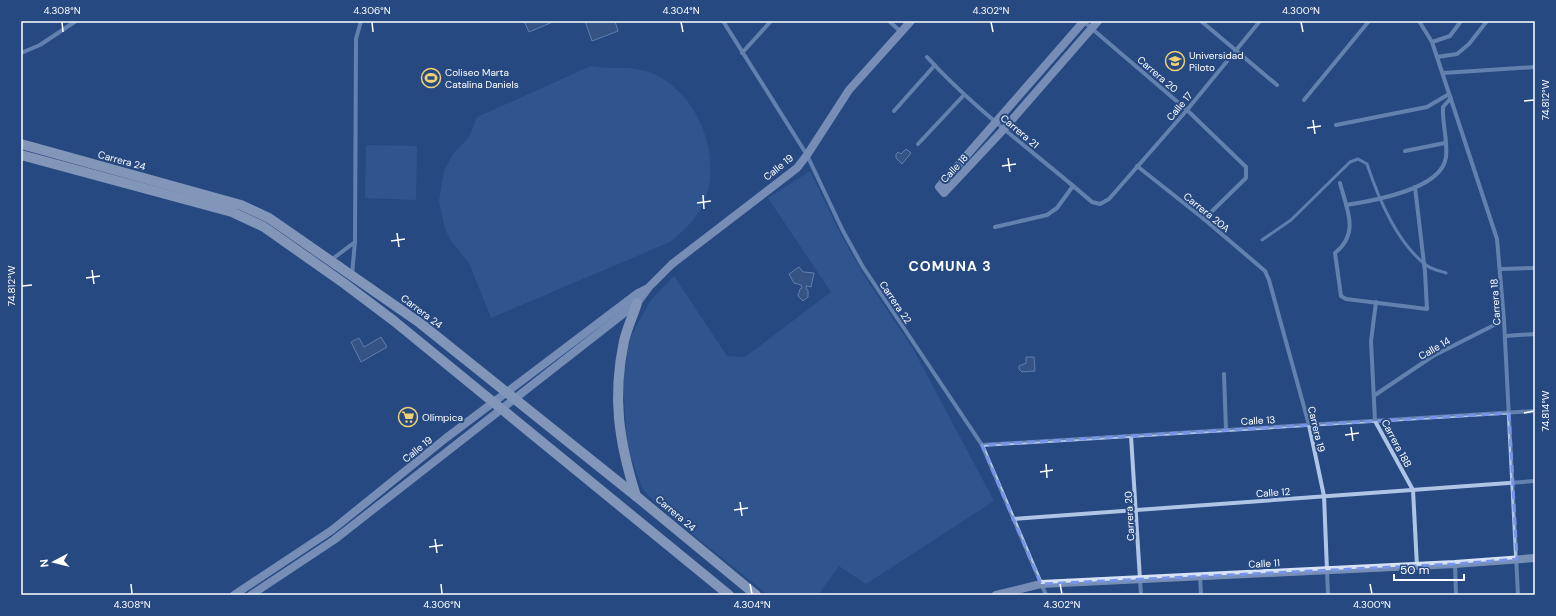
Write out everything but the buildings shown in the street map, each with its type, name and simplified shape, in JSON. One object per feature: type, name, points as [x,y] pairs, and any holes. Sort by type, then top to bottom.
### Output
[{"type":"main road","name":"Carrera 24","points":[[21,144],[241,205],[269,218],[331,260],[420,324],[636,496],[756,595]]},
{"type":"main road","points":[[21,156],[232,212],[254,222],[345,284],[394,321],[495,402],[502,410],[729,595]]},
{"type":"main road","points":[[636,496],[624,458],[618,419],[618,388],[624,341],[637,303]]},
{"type":"street","points":[[21,53],[40,45],[76,21]]},
{"type":"street","points":[[352,275],[355,241],[356,39],[361,21]]},
{"type":"street","name":"Carrera 22","points":[[723,21],[807,155],[843,231],[863,267],[982,445],[1046,595]]},
{"type":"street","points":[[742,53],[771,21]]},
{"type":"street","points":[[889,21],[901,32]]},
{"type":"street","name":"Calle 19","points":[[251,595],[334,540],[515,400],[637,303],[649,287],[677,260],[797,168],[849,90],[911,21]]},
{"type":"street","name":"Calle 18","points":[[1084,21],[939,188],[944,193],[1004,129],[1098,21]]},
{"type":"street","name":"Carrera 20","points":[[1084,21],[1187,110],[1243,163],[1247,169],[1246,178],[1204,219]]},
{"type":"street","points":[[1201,21],[1277,85]]},
{"type":"street","name":"Calle 17","points":[[1109,199],[1187,110],[1260,21]]},
{"type":"street","points":[[1304,100],[1369,21]]},
{"type":"street","name":"Carrera 18","points":[[1419,21],[1432,42],[1494,228],[1501,270],[1518,595]]},
{"type":"street","points":[[1432,42],[1450,36],[1461,21]]},
{"type":"street","points":[[1437,57],[1457,54],[1469,44],[1487,21]]},
{"type":"street","name":"Carrera 21","points":[[927,57],[964,94],[1092,202],[1096,204],[1104,203],[1109,199]]},
{"type":"street","points":[[894,111],[935,65]]},
{"type":"street","points":[[1443,73],[1535,67]]},
{"type":"street","points":[[918,144],[964,94]]},
{"type":"street","points":[[1336,125],[1427,107],[1450,96]]},
{"type":"street","points":[[1346,205],[1375,200],[1415,187],[1435,177],[1440,171],[1446,158],[1443,107],[1450,96]]},
{"type":"street","points":[[1405,151],[1445,143]]},
{"type":"street","name":"Carrera 20A","points":[[1137,166],[1204,219],[1264,271]]},
{"type":"street","points":[[1340,183],[1351,231],[1345,244],[1335,253],[1340,294],[1346,299],[1427,309],[1425,272],[1415,187]]},
{"type":"street","points":[[995,227],[1047,215],[1057,208],[1073,186]]},
{"type":"street","points":[[331,260],[355,241]]},
{"type":"street","points":[[1501,270],[1535,268]]},
{"type":"street","name":"Carrera 19","points":[[1264,271],[1271,288],[1309,425],[1324,496],[1328,595]]},
{"type":"street","name":"Calle 19","points":[[234,595],[332,530],[446,438],[638,293],[649,287]]},
{"type":"street","name":"Carrera 18B","points":[[1376,302],[1372,341],[1375,421],[1412,490],[1417,566]]},
{"type":"street","name":"Calle 14","points":[[1375,395],[1433,356],[1504,320]]},
{"type":"street","points":[[1505,336],[1535,334]]},
{"type":"street","points":[[563,349],[569,357]]},
{"type":"street","points":[[1224,374],[1226,430]]},
{"type":"street","name":"Calle 13","points":[[982,445],[1535,411]]},
{"type":"street","name":"Carrera 20","points":[[1131,436],[1137,510],[1141,595]]},
{"type":"street","name":"Calle 12","points":[[1013,519],[1535,481]]},
{"type":"street","name":"Calle 11","points":[[996,595],[1041,584],[1140,578],[1455,564],[1535,558]]},
{"type":"street","points":[[1455,564],[1456,595]]},
{"type":"street","points":[[1200,576],[1201,595]]},
{"type":"highlighted area","points":[[1509,413],[1517,559],[1455,564],[1041,584],[982,445],[1048,441]]},
{"type":"shaded area","points":[[524,21],[555,21],[529,32]]},
{"type":"shaded area","points":[[585,21],[615,21],[618,31],[592,41]]},
{"type":"shaded area","points":[[591,66],[605,68],[627,68],[649,72],[667,81],[682,94],[694,111],[703,130],[709,150],[710,170],[708,190],[701,208],[683,231],[670,242],[491,318],[469,263],[451,241],[445,229],[439,201],[444,171],[453,154],[469,137],[477,117]]},
{"type":"shaded area","points":[[366,145],[417,146],[416,200],[365,198]]},
{"type":"shaded area","points":[[906,149],[911,153],[902,164],[896,158],[896,154],[898,152],[901,154]]},
{"type":"shaded area","points":[[810,171],[839,231],[865,277],[912,347],[994,501],[866,584],[839,566],[818,595],[768,595],[665,512],[643,490],[627,447],[623,381],[630,337],[651,300],[674,276],[727,356],[745,357],[831,292],[768,198]]},
{"type":"shaded area","points":[[799,267],[803,272],[814,273],[811,287],[806,286],[806,289],[808,290],[808,297],[803,301],[798,296],[800,289],[802,288],[801,285],[794,283],[789,274]]},
{"type":"shaded area","points":[[381,337],[387,347],[361,362],[351,342],[359,338],[364,347]]},
{"type":"shaded area","points":[[1026,357],[1034,357],[1035,371],[1022,372],[1019,369],[1019,366],[1026,363]]},
{"type":"waterway","points":[[1262,240],[1291,220],[1350,162],[1358,159],[1367,164],[1383,205],[1397,232],[1406,245],[1426,265],[1446,273]]},
{"type":"place","name":"Universidad Piloto","points":[[1175,61]]},
{"type":"place","name":"Coliseo Marta Catalina Daniels","points":[[431,78]]},
{"type":"place","name":"Olímpica","points":[[408,417]]},
{"type":"district","name":"COMUNA 3","points":[[950,266]]}]
